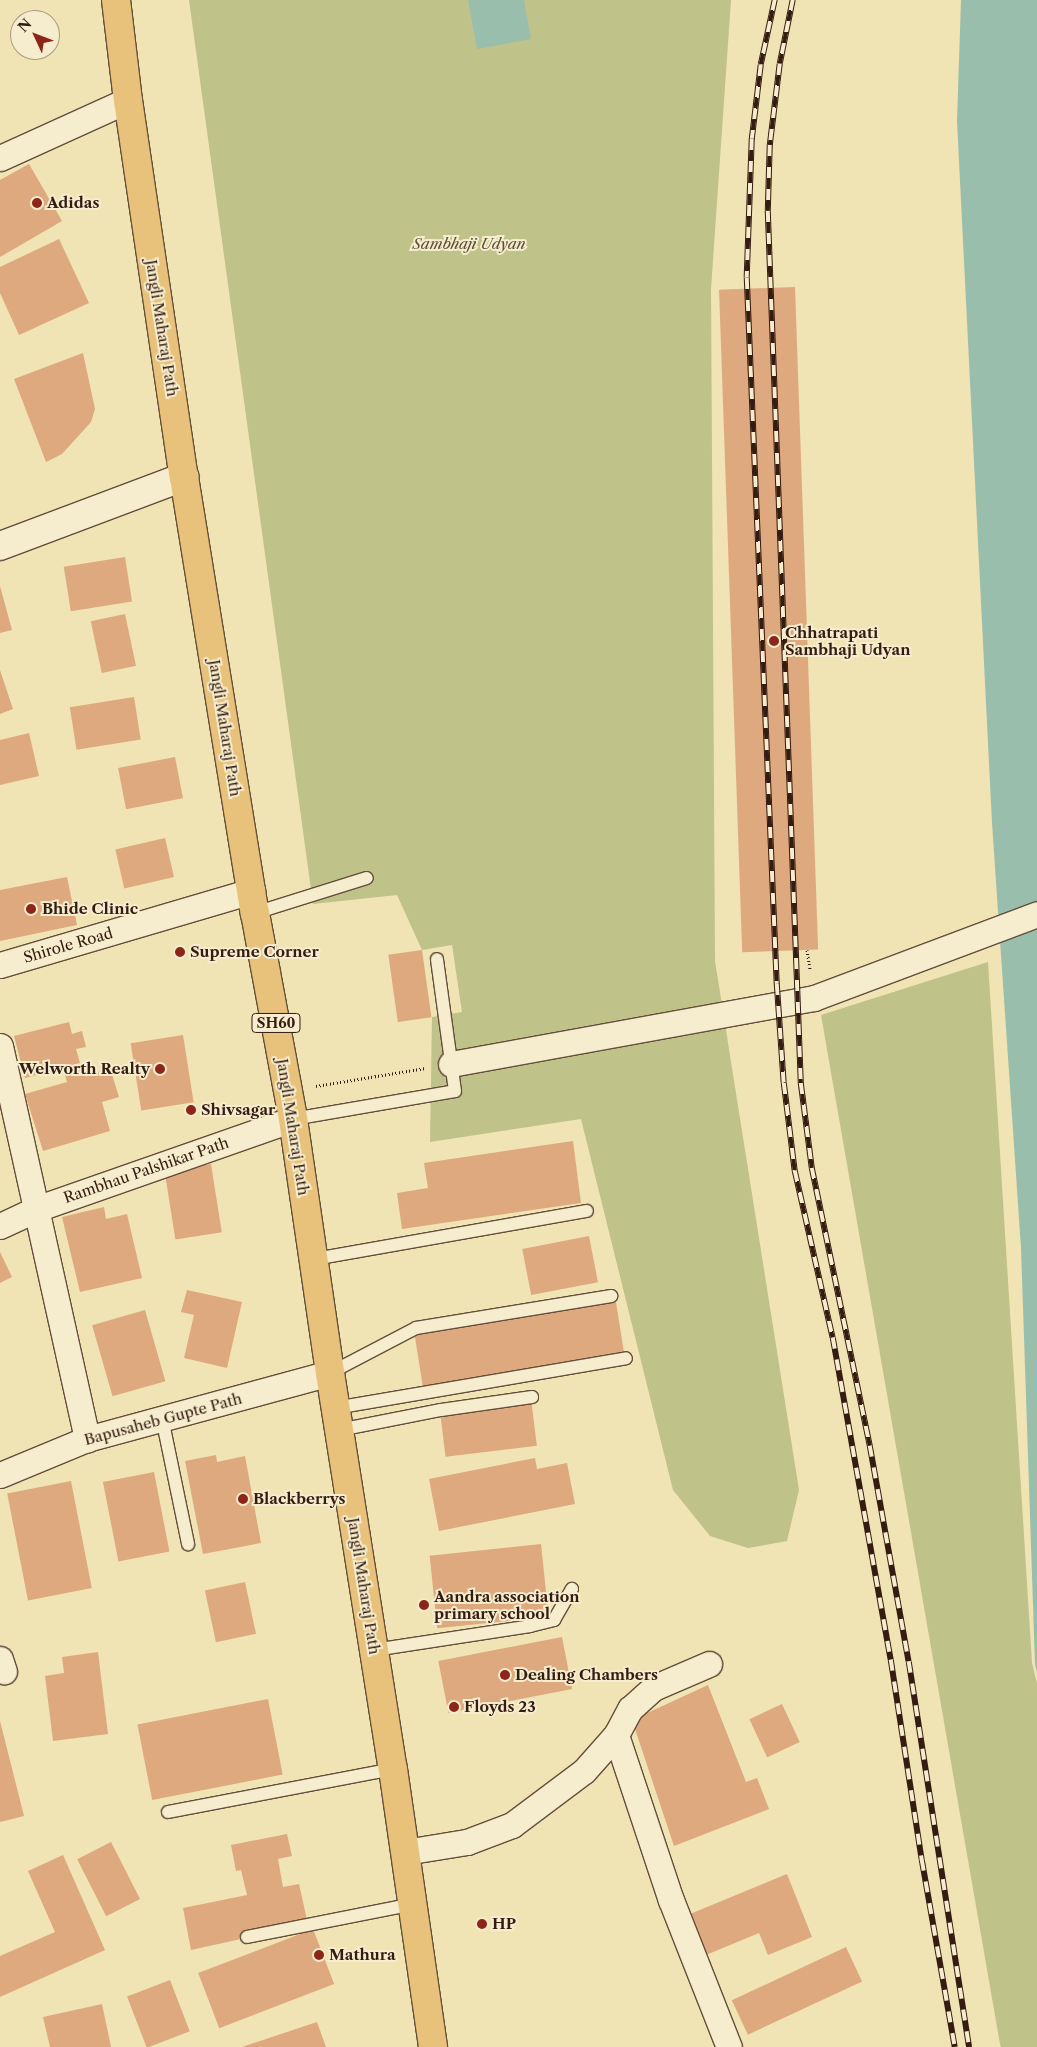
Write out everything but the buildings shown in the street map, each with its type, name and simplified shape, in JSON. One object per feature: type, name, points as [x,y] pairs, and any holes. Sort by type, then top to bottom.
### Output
[{"type":"main road","name":"Jangli Maharaj Path","points":[[116,0],[128,100],[184,477],[254,902],[293,1118],[337,1419],[393,1769],[433,2047]]},
{"type":"street","points":[[0,158],[128,100]]},
{"type":"street","points":[[0,546],[184,477]]},
{"type":"street","name":"Shirole Road","points":[[0,965],[254,902]]},
{"type":"street","points":[[451,1064],[814,998],[1037,914]]},
{"type":"street","points":[[0,1046],[87,1439]]},
{"type":"street","name":"Rambhau Palshikar Path","points":[[0,1226],[36,1209],[293,1118]]},
{"type":"street","name":"Bapusaheb Gupte Path","points":[[0,1475],[87,1439],[330,1373]]},
{"type":"street","points":[[405,1852],[467,1842],[512,1825],[584,1771],[616,1735],[630,1709],[654,1688],[708,1664]]},
{"type":"street","points":[[616,1735],[671,1900],[729,2047]]},
{"type":"lane","points":[[254,902],[367,878]]},
{"type":"lane","points":[[293,1118],[455,1091],[437,959]]},
{"type":"lane","points":[[314,1259],[587,1211]]},
{"type":"lane","points":[[330,1373],[416,1328],[611,1296]]},
{"type":"lane","points":[[337,1419],[626,1358]]},
{"type":"lane","points":[[337,1419],[442,1410],[532,1397]]},
{"type":"lane","points":[[162,1418],[188,1544]]},
{"type":"lane","points":[[374,1650],[530,1626],[554,1620],[572,1589]]},
{"type":"lane","points":[[168,1812],[393,1769]]},
{"type":"lane","points":[[248,1937],[412,1904]]},
{"type":"path","points":[[288,1090],[451,1064]]},
{"type":"green space","name":"Sambhaji Udyan","points":[[189,0],[731,0],[711,289],[715,961],[799,1490],[787,1541],[748,1548],[710,1536],[673,1490],[581,1119],[430,1142],[432,1017],[462,1012],[452,945],[422,950],[397,895],[313,904]]},
{"type":"green space","points":[[988,962],[1032,1663],[1037,1684],[1037,2047],[1001,2047],[1000,2044],[821,1015]]},
{"type":"shaded area","points":[[468,0],[524,0],[531,39],[477,49]]},
{"type":"shaded area","points":[[961,0],[1037,0],[1037,1673],[1035,1664],[1021,1248],[992,823],[957,121]]},
{"type":"railway","points":[[775,0],[761,65],[752,139],[747,278],[777,984],[784,1083],[795,1171],[833,1338],[891,1660],[922,1860],[955,2047]]},
{"type":"railway","points":[[793,0],[780,64],[770,145],[768,211],[801,1083],[812,1168],[870,1446],[909,1662],[969,2047]]},
{"type":"place","name":"Adidas","points":[[37,203]]},
{"type":"place","name":"Chhatrapati Sambhaji Udyan","points":[[774,641]]},
{"type":"place","name":"Bhide Clinic","points":[[31,909]]},
{"type":"place","name":"Supreme Corner","points":[[180,952]]},
{"type":"place","name":"Welworth Realty","points":[[160,1069]]},
{"type":"place","name":"Shivsagar","points":[[191,1110]]},
{"type":"place","name":"Blackberrys","points":[[243,1499]]},
{"type":"place","name":"Aandra association primary school","points":[[424,1605]]},
{"type":"place","name":"Dealing Chambers","points":[[505,1675]]},
{"type":"place","name":"Floyds 23","points":[[454,1707]]},
{"type":"place","name":"HP","points":[[482,1924]]},
{"type":"place","name":"Mathura","points":[[319,1955]]}]
